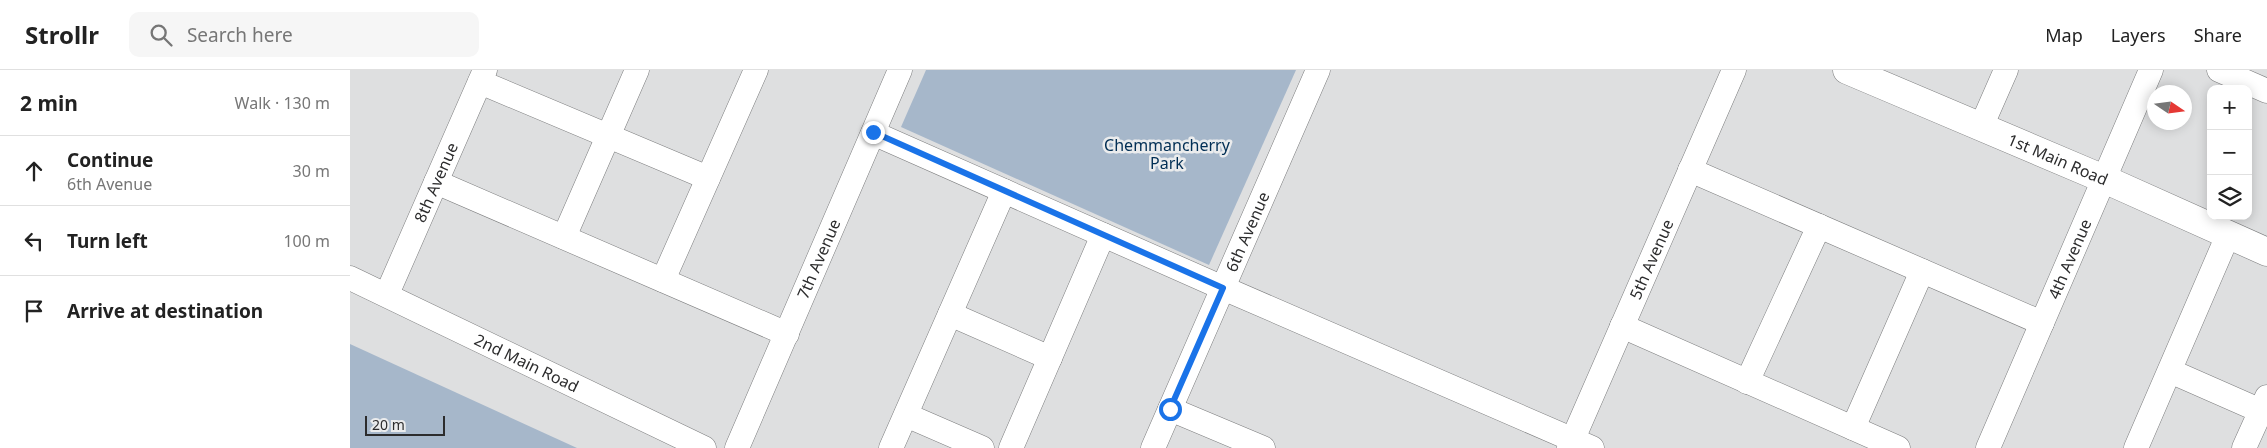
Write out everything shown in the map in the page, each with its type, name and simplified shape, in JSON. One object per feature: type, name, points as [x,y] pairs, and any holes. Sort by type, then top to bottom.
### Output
[{"type":"street","points":[[564,237],[637,70]]},
{"type":"street","points":[[664,280],[756,70]]},
{"type":"street","name":"7th Avenue","points":[[737,448],[900,70]]},
{"type":"street","name":"6th Avenue","points":[[1153,448],[1318,70]]},
{"type":"street","name":"5th Avenue","points":[[1578,445],[1622,326],[1734,70]]},
{"type":"street","name":"1st Main Road","points":[[1847,70],[1881,77],[1981,127],[2104,179],[2267,252]]},
{"type":"street","points":[[1981,127],[2006,70]]},
{"type":"street","name":"4th Avenue","points":[[1988,448],[2151,70]]},
{"type":"street","points":[[2219,70],[2267,91]]},
{"type":"street","points":[[482,76],[608,136],[708,178]]},
{"type":"street","name":"8th Avenue","points":[[387,294],[482,76]]},
{"type":"street","points":[[873,132],[1578,445]]},
{"type":"street","points":[[1690,170],[2042,323]]},
{"type":"street","points":[[436,182],[787,334]]},
{"type":"street","points":[[891,448],[1004,191]]},
{"type":"street","points":[[1747,382],[1818,226]]},
{"type":"street","points":[[1011,448],[1103,235]]},
{"type":"street","points":[[2136,448],[2228,235]]},
{"type":"street","points":[[1853,428],[1922,271]]},
{"type":"street","name":"2nd Main Road","points":[[350,278],[387,294],[704,448]]},
{"type":"street","points":[[950,314],[1050,358]]},
{"type":"street","points":[[1622,326],[1898,448]]},
{"type":"street","points":[[2170,371],[2264,403],[2244,448]]},
{"type":"street","points":[[1170,409],[1264,448]]},
{"type":"street","points":[[906,415],[982,448]]},
{"type":"green space","name":"Chemmancherry Park","points":[[926,70],[1296,70],[1209,265],[901,127]]},
{"type":"green space","points":[[350,344],[577,448],[350,448]]},
{"type":"route","points":[[873,132],[1223,288],[1170,409]]}]
